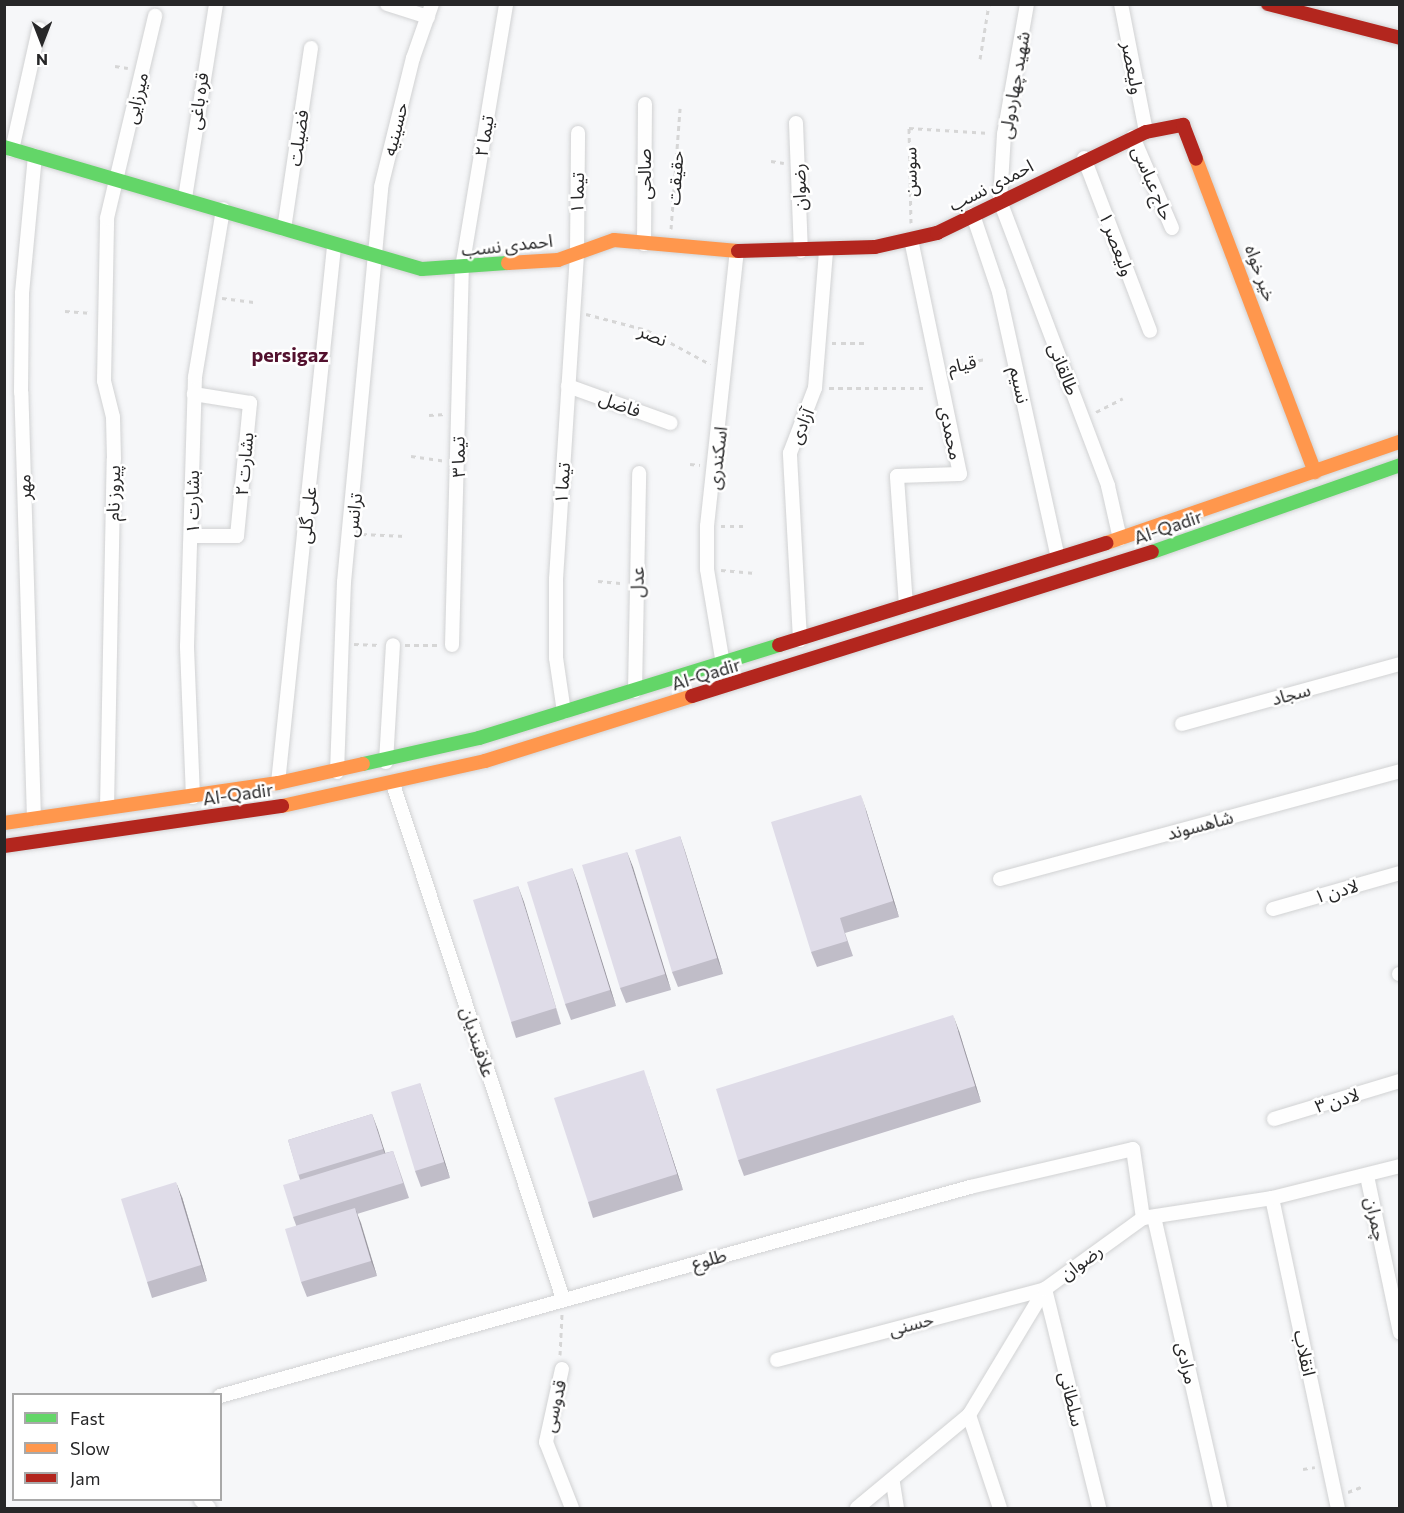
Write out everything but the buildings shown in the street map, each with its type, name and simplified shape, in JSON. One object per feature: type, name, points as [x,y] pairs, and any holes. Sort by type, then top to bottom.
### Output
[{"type":"main road","points":[[1268,4],[1400,38]]},
{"type":"main road","name":"خیر خواه","points":[[1139,135],[1175,124],[1188,127],[1315,472]]},
{"type":"main road","name":"احمدی نسب","points":[[8,148],[223,209],[334,247],[422,269],[462,268],[577,253],[614,240],[669,248],[737,252],[826,250],[911,239],[973,215],[1084,158],[1139,135]]},
{"type":"main road","name":"Al-Qadir","points":[[4,823],[193,797],[386,762],[564,712],[800,640],[1120,539],[1400,442]]},
{"type":"main road","name":"Al-Qadir","points":[[4,846],[393,784],[508,754],[1127,561],[1400,465]]},
{"type":"main road","points":[[386,762],[393,784]]},
{"type":"street","name":"قره باغی","points":[[185,198],[216,4]]},
{"type":"street","points":[[387,4],[430,11]]},
{"type":"street","name":"تیما ۲","points":[[462,268],[506,4]]},
{"type":"street","name":"شهید چهاردولی","points":[[1000,201],[1004,134],[1028,4]]},
{"type":"street","name":"ولیعصر","points":[[1121,4],[1139,135]]},
{"type":"street","name":"حسینیه","points":[[374,258],[381,187],[430,11]]},
{"type":"street","name":"میرزایی","points":[[117,180],[155,16]]},
{"type":"street","points":[[8,148],[39,29]]},
{"type":"street","name":"فضیلت","points":[[284,229],[311,48]]},
{"type":"street","name":"صالحی","points":[[644,244],[645,104]]},
{"type":"street","name":"رضوان","points":[[796,123],[801,251]]},
{"type":"street","name":"۱ تیما","points":[[577,253],[578,133]]},
{"type":"street","name":"حاج عباسی","points":[[1139,135],[1172,228]]},
{"type":"street","name":"مهر","points":[[34,819],[21,381],[22,293],[35,156]]},
{"type":"street","name":"ولیعصر ۱","points":[[1084,158],[1150,331]]},
{"type":"street","name":"پیروز نام","points":[[107,808],[114,459],[113,417],[104,381],[107,218],[117,180]]},
{"type":"street","name":"طالقانی","points":[[1000,201],[1082,419],[1120,539]]},
{"type":"street","name":"بشارت ۱","points":[[193,797],[187,646],[193,536],[194,394],[206,296],[223,209]]},
{"type":"street","name":"نسیم","points":[[973,215],[999,292],[1058,558]]},
{"type":"street","name":"محمدی","points":[[906,606],[897,476],[960,474],[911,239]]},
{"type":"street","name":"علی گلی","points":[[278,783],[334,247]]},
{"type":"street","name":"آزادی","points":[[800,640],[790,453],[815,388],[815,342],[826,250]]},
{"type":"street","name":"اسکندری","points":[[723,664],[707,569],[707,526],[727,373],[737,252]]},
{"type":"street","name":"تیما ۱","points":[[564,712],[556,658],[556,579],[577,253]]},
{"type":"street","name":"ترانس","points":[[337,772],[344,582],[351,534],[374,258]]},
{"type":"street","name":"تیما ۳","points":[[452,645],[459,463],[462,268]]},
{"type":"street","name":"فاضل","points":[[568,386],[671,423]]},
{"type":"street","name":"بشارت ۲","points":[[193,536],[237,536],[250,403],[194,394]]},
{"type":"street","name":"عدل","points":[[635,691],[639,473]]},
{"type":"street","points":[[386,762],[393,645]]},
{"type":"street","name":"سجاد","points":[[1182,724],[1400,664]]},
{"type":"street","name":"شاهسوند","points":[[1000,879],[1400,771]]},
{"type":"street","name":"علاقبندیان","points":[[393,784],[563,1299]]},
{"type":"street","name":"لادن ۱","points":[[1273,909],[1400,873]]},
{"type":"street","name":"لادن ۳","points":[[1274,1119],[1400,1081]]},
{"type":"street","name":"طلوع","points":[[222,1395],[970,1187],[1132,1149],[1148,1218]]},
{"type":"street","name":"رضوان","points":[[857,1509],[893,1483],[969,1414],[1045,1288],[1148,1218],[1272,1198],[1400,1166]]},
{"type":"street","name":"چمران","points":[[1367,1176],[1400,1333]]},
{"type":"street","name":"انقلاب","points":[[1272,1198],[1338,1509]]},
{"type":"street","name":"مرادی","points":[[1148,1218],[1220,1509]]},
{"type":"street","name":"حسنی","points":[[777,1360],[1045,1288]]},
{"type":"street","name":"سلطانی","points":[[1045,1288],[1099,1509]]},
{"type":"street","name":"قدوسی","points":[[562,1369],[546,1442],[572,1509]]},
{"type":"street","points":[[969,1414],[1000,1509]]},
{"type":"street","points":[[893,1483],[897,1509]]},
{"type":"path","points":[[980,59],[989,4]]},
{"type":"path","name":"حقیقت","points":[[669,248],[680,108]]},
{"type":"path","name":"سوسن","points":[[911,239],[909,128],[1004,134]]},
{"type":"path","points":[[206,296],[256,302]]},
{"type":"path","name":"نصر","points":[[573,310],[647,330],[727,373]]},
{"type":"path","points":[[65,311],[106,314]]},
{"type":"path","points":[[815,342],[867,344]]},
{"type":"path","name":"قیام","points":[[938,369],[985,359]]},
{"type":"path","points":[[815,388],[942,388]]},
{"type":"path","points":[[1082,419],[1123,398]]},
{"type":"path","points":[[411,456],[459,463]]},
{"type":"path","points":[[707,526],[746,526]]},
{"type":"path","points":[[351,534],[405,536]]},
{"type":"path","points":[[707,569],[755,573]]},
{"type":"path","points":[[598,581],[637,584]]},
{"type":"path","name":"قدوسی","points":[[562,1369],[563,1299]]},
{"type":"traffic: fast","points":[[4,147],[422,269],[508,263]]},
{"type":"traffic: fast","points":[[1152,552],[1400,465]]},
{"type":"traffic: fast","points":[[363,764],[479,738],[779,645]]},
{"type":"traffic: slow","points":[[1196,159],[1315,472]]},
{"type":"traffic: slow","points":[[508,263],[558,260],[614,240],[738,251]]},
{"type":"traffic: slow","points":[[1106,543],[1400,442]]},
{"type":"traffic: slow","points":[[282,806],[485,761],[692,696]]},
{"type":"traffic: slow","points":[[4,823],[278,783],[363,764]]},
{"type":"traffic: jam","points":[[1268,4],[1400,38]]},
{"type":"traffic: jam","points":[[738,251],[875,247],[937,233],[1146,132],[1183,125],[1196,159]]},
{"type":"traffic: jam","points":[[779,645],[1106,543]]},
{"type":"traffic: jam","points":[[692,696],[1152,552]]},
{"type":"traffic: jam","points":[[4,846],[282,806]]},
{"type":"district","name":"persigaz","points":[[290,354]]}]
